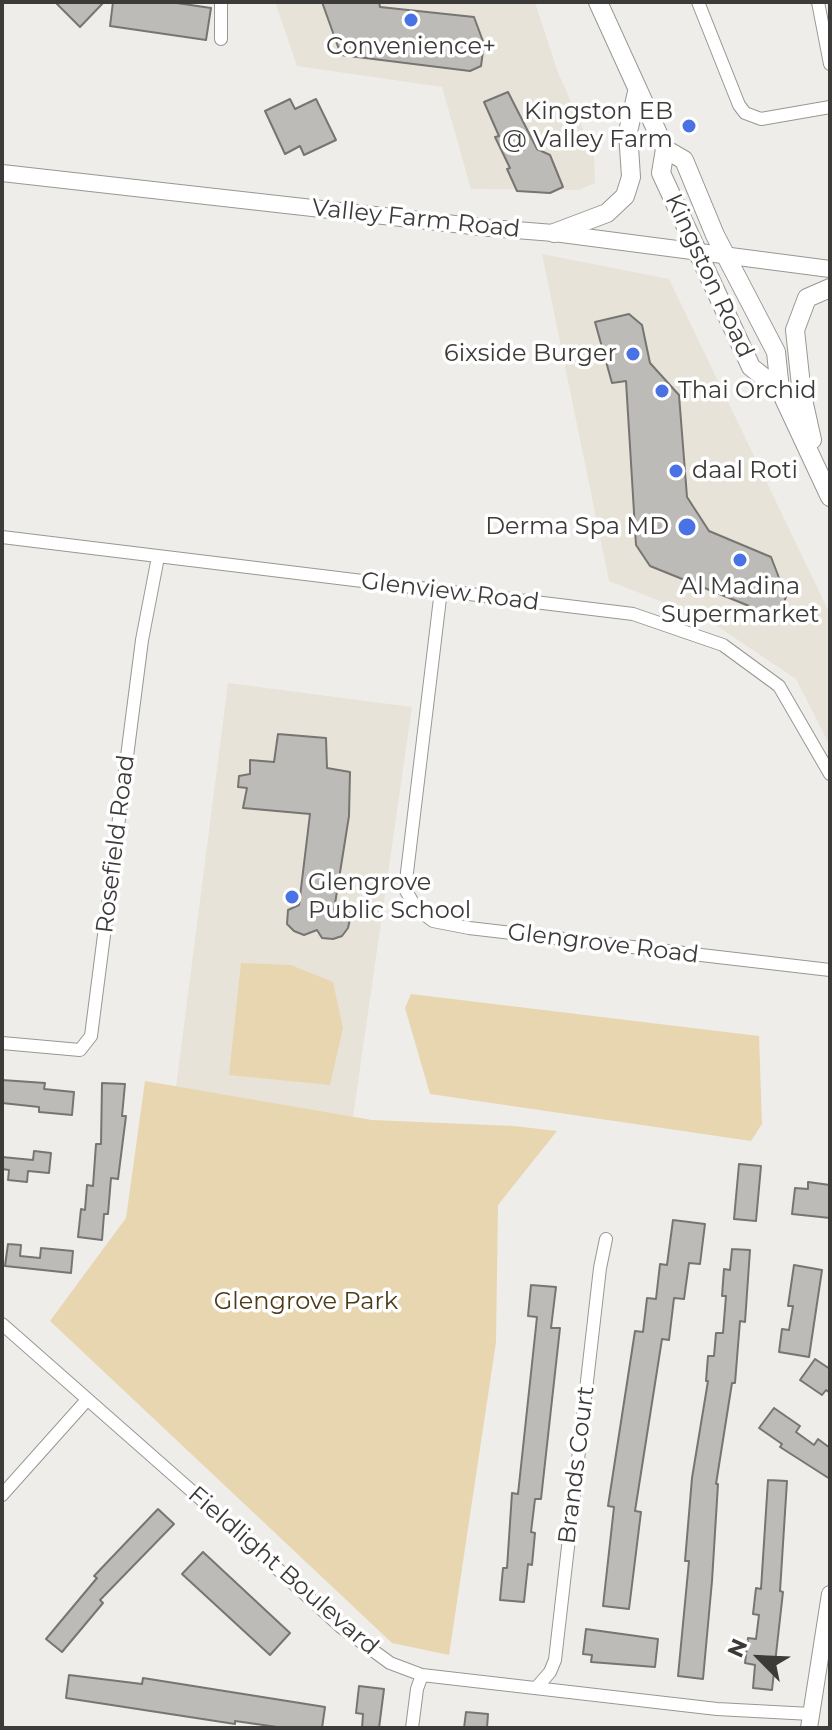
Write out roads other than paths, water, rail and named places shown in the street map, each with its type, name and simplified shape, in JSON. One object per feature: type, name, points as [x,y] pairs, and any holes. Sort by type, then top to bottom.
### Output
[{"type":"main road","name":"Kingston Road","points":[[598,2],[665,149],[684,160],[725,254],[776,352],[780,390],[830,497]]},
{"type":"main road","points":[[554,233],[607,213],[625,196],[631,177],[628,132],[637,92]]},
{"type":"main road","name":"Kingston Road","points":[[665,149],[661,173],[751,367],[780,390]]},
{"type":"main road","points":[[820,474],[802,395],[795,330],[807,298],[830,288]]},
{"type":"street","points":[[221,2],[221,39]]},
{"type":"street","points":[[698,2],[739,105],[745,113],[761,119],[830,107]]},
{"type":"street","points":[[818,2],[830,64]]},
{"type":"street","name":"Valley Farm Road","points":[[2,173],[464,226],[554,233],[830,269]]},
{"type":"street","name":"Glenview Road","points":[[2,537],[633,614],[723,645],[779,686],[830,774]]},
{"type":"street","name":"Rosefield Road","points":[[2,1043],[80,1050],[91,1036],[142,640],[158,557]]},
{"type":"street","name":"Glengrove Road","points":[[441,590],[405,889],[416,908],[433,921],[469,928],[830,970]]},
{"type":"street","name":"Brands Court","points":[[537,1687],[550,1672],[555,1660],[600,1268],[606,1239]]},
{"type":"street","name":"Fieldlight Boulevard","points":[[2,1324],[341,1627],[390,1663],[422,1675],[810,1721]]},
{"type":"street","points":[[2,1495],[86,1401]]},
{"type":"street","points":[[810,1721],[830,1594]]},
{"type":"street","points":[[412,1728],[422,1675]]},
{"type":"place","name":"Convenience+","points":[[411,20]]},
{"type":"place","name":"Kingston EB @ Valley Farm","points":[[689,126]]},
{"type":"place","name":"6ixside Burger","points":[[633,354]]},
{"type":"place","name":"Thai Orchid","points":[[662,391]]},
{"type":"place","name":"daal Roti","points":[[676,471]]},
{"type":"place","name":"Derma Spa MD","points":[[687,527]]},
{"type":"place","name":"Al Madina Supermarket","points":[[740,560]]},
{"type":"place","name":"Glengrove Public School","points":[[292,897]]},
{"type":"park label","name":"Glengrove Park","points":[[306,1302]]}]
